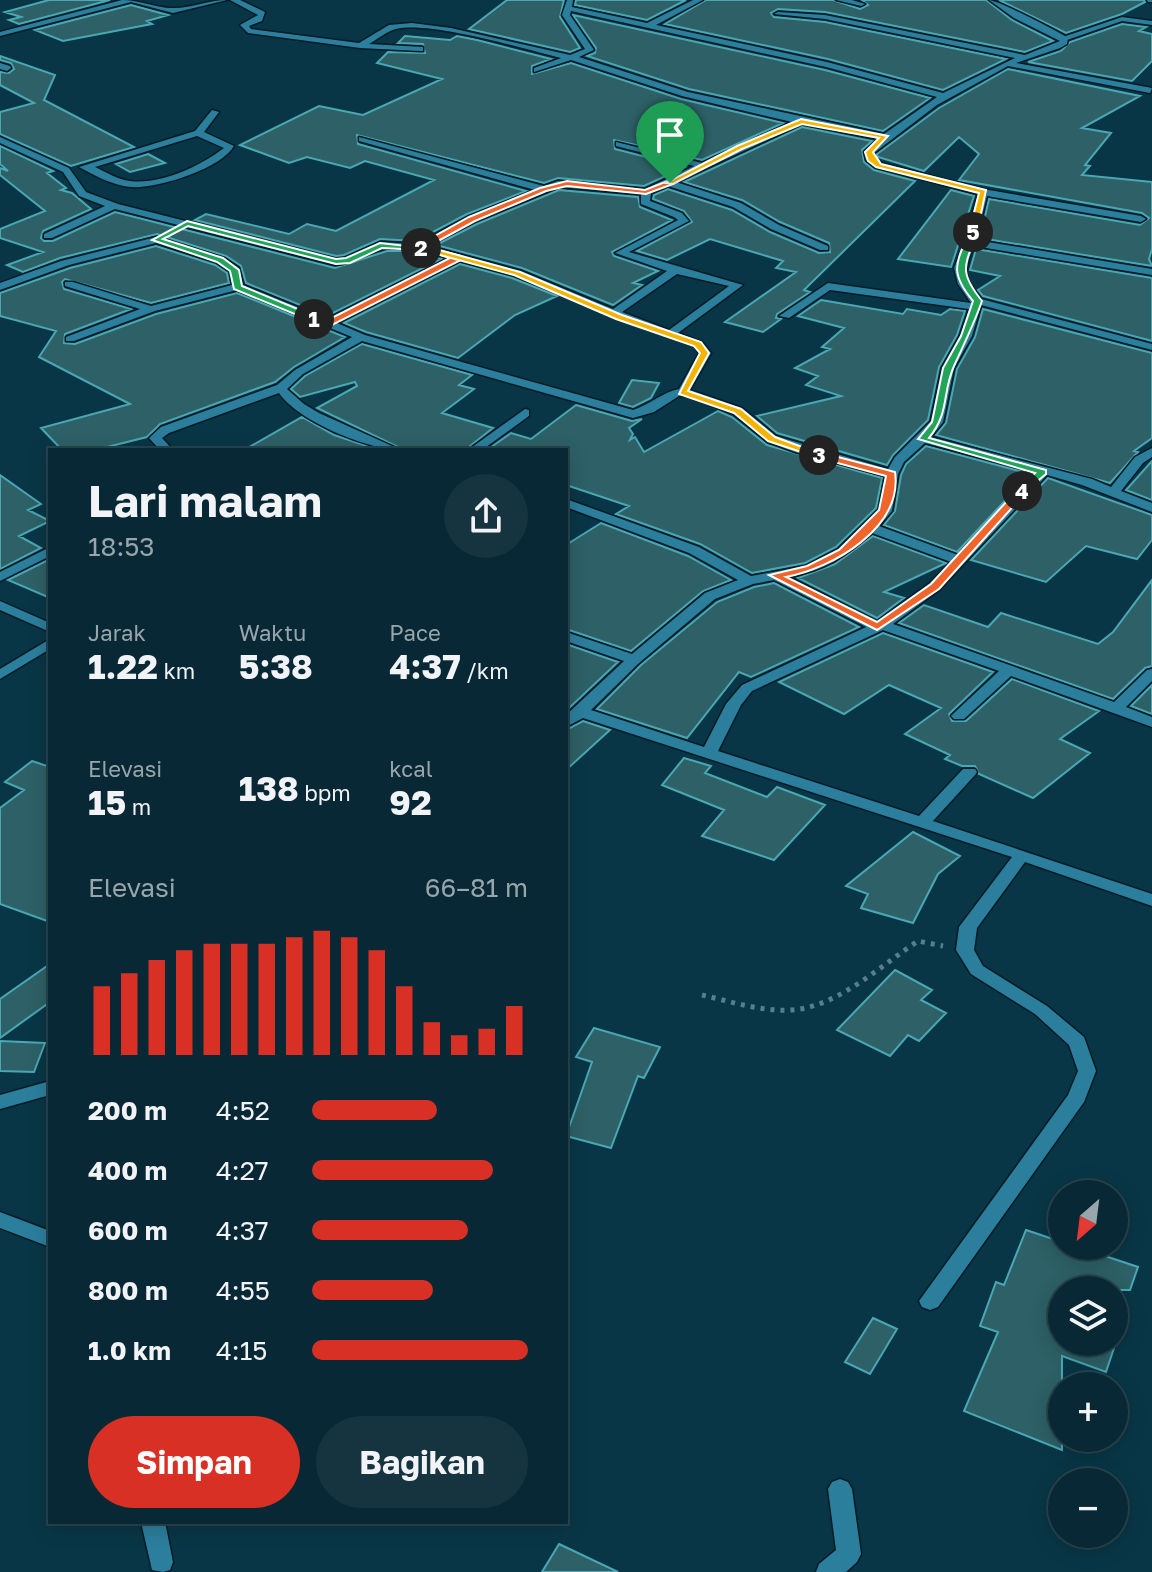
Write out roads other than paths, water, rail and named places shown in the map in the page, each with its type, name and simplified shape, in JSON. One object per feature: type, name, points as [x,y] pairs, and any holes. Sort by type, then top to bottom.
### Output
[{"type":"street","points":[[0,34],[131,0],[177,11],[223,0]]},
{"type":"street","points":[[234,0],[262,14],[259,19],[244,25],[248,31],[360,46],[420,49]]},
{"type":"street","points":[[648,26],[699,0]]},
{"type":"street","points":[[840,0],[861,4]]},
{"type":"street","points":[[993,0],[1017,16],[1064,38],[1122,19],[1152,23]]},
{"type":"street","points":[[537,70],[590,50],[566,15],[569,4],[648,26],[827,65],[943,96]]},
{"type":"street","points":[[778,14],[825,17],[1023,57]]},
{"type":"street","points":[[360,46],[387,29],[412,25],[481,35],[573,58],[685,94],[885,137]]},
{"type":"street","points":[[1064,38],[1064,42],[1051,50],[1007,63],[943,96],[885,137],[869,152],[871,160],[878,165],[983,192],[1141,219]]},
{"type":"street","points":[[1007,63],[1150,90]]},
{"type":"street","points":[[66,170],[198,133],[215,112]]},
{"type":"street","points":[[419,247],[472,219],[543,189],[567,183],[646,192],[801,121]]},
{"type":"street","points":[[87,166],[123,183],[139,184],[196,168],[228,149],[229,146],[221,141],[198,133]]},
{"type":"street","points":[[362,139],[543,189]]},
{"type":"street","points":[[0,140],[66,170],[82,194],[114,206],[336,262],[347,261],[380,245],[419,247],[517,273],[698,344],[705,353],[683,392],[633,414],[361,337],[238,287],[151,309],[70,339]]},
{"type":"street","points":[[619,144],[704,166]]},
{"type":"street","points":[[670,183],[737,205],[775,227],[824,248]]},
{"type":"street","points":[[646,192],[645,202],[678,215],[684,221],[620,253],[738,285],[670,334]]},
{"type":"street","points":[[976,304],[963,284],[959,268],[970,242],[983,192]]},
{"type":"street","points":[[48,236],[114,206]]},
{"type":"street","points":[[0,287],[65,263],[156,240],[187,223]]},
{"type":"street","points":[[156,240],[229,265],[237,275],[238,287]]},
{"type":"street","points":[[970,242],[1152,272]]},
{"type":"street","points":[[326,324],[458,258]]},
{"type":"street","points":[[614,313],[675,270]]},
{"type":"street","points":[[69,284],[151,309]]},
{"type":"street","points":[[785,316],[828,286],[976,304],[1152,347]]},
{"type":"street","points":[[574,717],[634,660],[710,596],[749,581],[810,569],[843,552],[870,528],[885,511],[892,474],[899,460],[937,422],[948,368],[966,336],[976,304]]},
{"type":"street","points":[[165,448],[155,438],[165,430],[281,388],[299,372],[361,337]]},
{"type":"street","points":[[281,388],[284,394],[309,412],[339,428],[390,448]]},
{"type":"street","points":[[683,392],[738,411],[772,439],[892,474]]},
{"type":"street","points":[[477,448],[525,413]]},
{"type":"street","points":[[923,439],[1087,482],[1152,508]]},
{"type":"street","points":[[1113,493],[1139,460],[1152,452]]},
{"type":"street","points":[[710,751],[734,704],[747,688],[880,626],[935,586],[1019,493],[1043,472]]},
{"type":"street","points":[[568,504],[694,550],[749,581]]},
{"type":"street","points":[[870,528],[960,561]]},
{"type":"street","points":[[0,577],[48,552]]},
{"type":"street","points":[[774,575],[880,626],[1152,722]]},
{"type":"street","points":[[0,605],[48,627]]},
{"type":"street","points":[[568,637],[634,660]]},
{"type":"street","points":[[0,675],[48,644]]},
{"type":"street","points":[[959,716],[1008,671]]},
{"type":"street","points":[[1116,708],[1152,673]]},
{"type":"street","points":[[574,717],[710,751],[1152,900]]},
{"type":"street","points":[[923,822],[969,772]]},
{"type":"street","points":[[930,1301],[1077,1097],[1087,1071],[1077,1042],[1041,1010],[977,970],[965,950],[968,927],[1022,855]]},
{"type":"street","points":[[0,1102],[48,1089]]},
{"type":"street","points":[[0,1220],[48,1238]]},
{"type":"street","points":[[828,1572],[849,1554],[840,1489]]},
{"type":"street","points":[[153,1524],[161,1562]]}]
